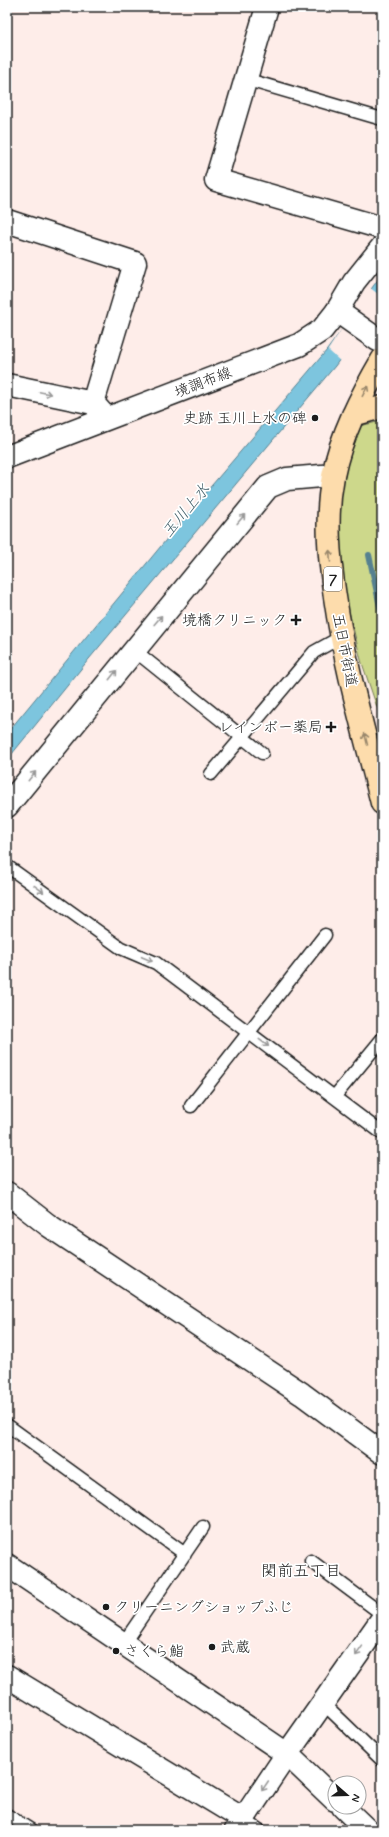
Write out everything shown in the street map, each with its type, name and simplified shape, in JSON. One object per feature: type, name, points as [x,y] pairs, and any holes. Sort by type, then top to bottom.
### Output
[{"type":"main road","name":"五日市街道","points":[[381,346],[344,436],[333,475],[328,507],[330,560],[341,637],[382,804]]},
{"type":"main road","points":[[353,415],[382,407]]},
{"type":"street","points":[[267,7],[216,180],[382,228]]},
{"type":"street","points":[[7,221],[135,263],[92,403]]},
{"type":"street","name":"境調布線","points":[[7,457],[108,420],[299,345],[322,330],[341,314],[354,282],[382,247]]},
{"type":"street","points":[[341,314],[381,346]]},
{"type":"street","points":[[7,385],[92,403],[108,420]]},
{"type":"street","points":[[7,806],[268,487],[287,479],[333,475]]},
{"type":"street","points":[[7,1193],[48,1225],[302,1394],[382,1453]]},
{"type":"street","points":[[7,1564],[287,1754],[327,1792]]},
{"type":"street","points":[[7,1676],[246,1826],[287,1754],[382,1620]]},
{"type":"street","points":[[351,1815],[367,1830]]},
{"type":"lane","points":[[245,80],[382,119]]},
{"type":"lane","points":[[211,774],[314,652],[341,637]]},
{"type":"lane","points":[[134,650],[262,753]]},
{"type":"lane","points":[[7,866],[121,948],[156,963],[250,1032],[382,1133]]},
{"type":"lane","points":[[191,1106],[325,935]]},
{"type":"lane","points":[[335,1096],[382,1040]]},
{"type":"lane","points":[[7,1425],[185,1554]]},
{"type":"lane","points":[[123,1644],[203,1528]]},
{"type":"lane","points":[[311,1561],[382,1614]]},
{"type":"lane","points":[[323,1703],[382,1760]]},
{"type":"lane","points":[[7,1815],[31,1830]]},
{"type":"green space","points":[[382,421],[382,722],[361,660],[345,595],[339,556],[338,513],[350,428]]},
{"type":"water","points":[[382,274],[382,302],[335,366],[89,659],[7,760],[7,733],[189,512],[327,350]]},
{"type":"pier","points":[[369,287],[382,297],[382,306],[341,362],[328,350]]},
{"type":"waterway","points":[[369,555],[382,616]]},
{"type":"place","name":"史跡 玉川上水の碑","points":[[315,418]]},
{"type":"place","name":"境橋クリニック","points":[[296,620]]},
{"type":"place","name":"レインボー薬局","points":[[331,727]]},
{"type":"place","name":"クリーニングショップふじ","points":[[106,1607]]},
{"type":"place","name":"武蔵","points":[[212,1647]]},
{"type":"place","name":"さくら鮨","points":[[116,1651]]},
{"type":"district","name":"関前五丁目","points":[[301,1570]]},
{"type":"water label","name":"玉川上水","points":[[185,510]]}]
